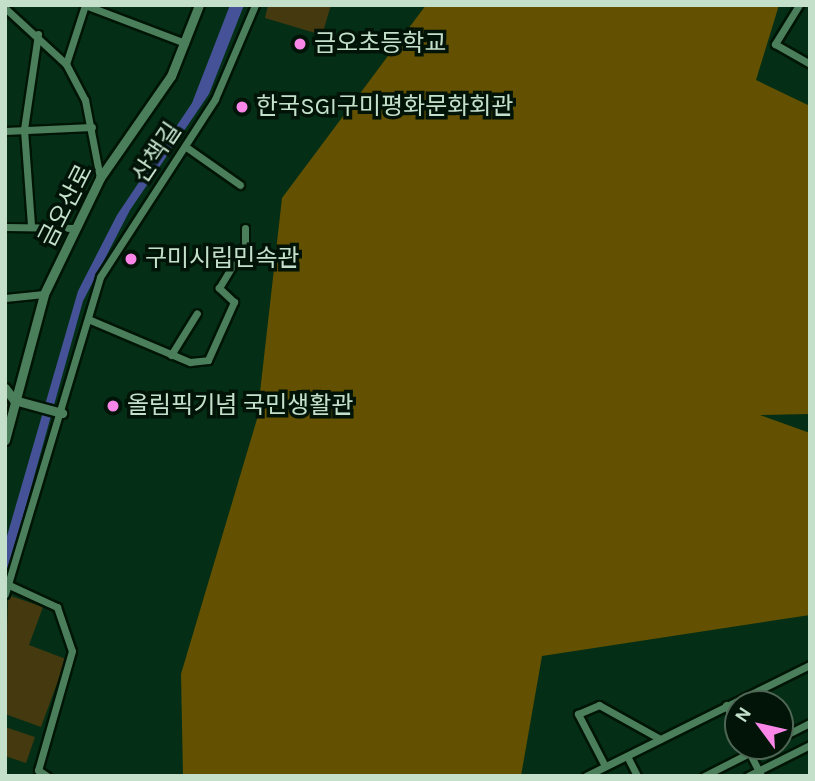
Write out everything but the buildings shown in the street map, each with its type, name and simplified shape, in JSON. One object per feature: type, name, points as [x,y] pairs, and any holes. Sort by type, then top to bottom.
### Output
[{"type":"street","points":[[66,64],[85,5],[185,43]]},
{"type":"street","name":"금오산로","points":[[5,440],[44,294],[100,178],[159,96],[185,43],[199,5]]},
{"type":"street","name":"산책길","points":[[5,594],[62,412],[100,277],[215,99],[255,5]]},
{"type":"street","points":[[799,5],[775,44],[810,64]]},
{"type":"street","points":[[5,8],[38,34],[66,64],[92,127],[100,178]]},
{"type":"street","points":[[31,225],[24,129],[38,34]]},
{"type":"street","points":[[5,131],[92,127]]},
{"type":"street","points":[[186,147],[240,185]]},
{"type":"street","points":[[5,227],[31,225],[76,228]]},
{"type":"street","points":[[88,319],[171,355],[208,360],[234,302],[219,288],[245,245],[245,228]]},
{"type":"street","points":[[5,298],[44,294]]},
{"type":"street","points":[[171,355],[197,313]]},
{"type":"street","points":[[5,388],[14,400],[62,412]]},
{"type":"street","points":[[9,585],[57,607],[72,651],[38,770],[47,776]]},
{"type":"street","points":[[758,690],[810,665]]},
{"type":"street","points":[[605,766],[579,715],[599,705],[660,738]]},
{"type":"street","points":[[586,776],[724,706]]},
{"type":"street","points":[[794,730],[810,723]]},
{"type":"street","points":[[748,776],[760,773],[810,745]]},
{"type":"street","points":[[627,756],[636,776]]},
{"type":"street","points":[[704,776],[730,760]]},
{"type":"shaded area","points":[[268,5],[331,5],[322,35],[265,18]]},
{"type":"shaded area","points":[[426,5],[779,5],[756,80],[810,106],[810,414],[760,415],[810,433],[810,615],[542,656],[521,776],[183,776],[181,674],[257,419],[282,198]]},
{"type":"shaded area","points":[[8,595],[43,607],[29,645],[66,659],[41,727],[5,714]]},
{"type":"shaded area","points":[[5,727],[35,737],[26,763],[5,756]]},
{"type":"water","points":[[230,5],[244,5],[209,94],[130,210],[83,301],[5,581],[5,543],[78,291],[117,215],[192,103]]},
{"type":"place","name":"금오초등학교","points":[[300,44]]},
{"type":"place","name":"한국SGI구미평화문화회관","points":[[242,107]]},
{"type":"place","name":"구미시립민속관","points":[[131,259]]},
{"type":"place","name":"올림픽기념 국민생활관","points":[[113,406]]}]
